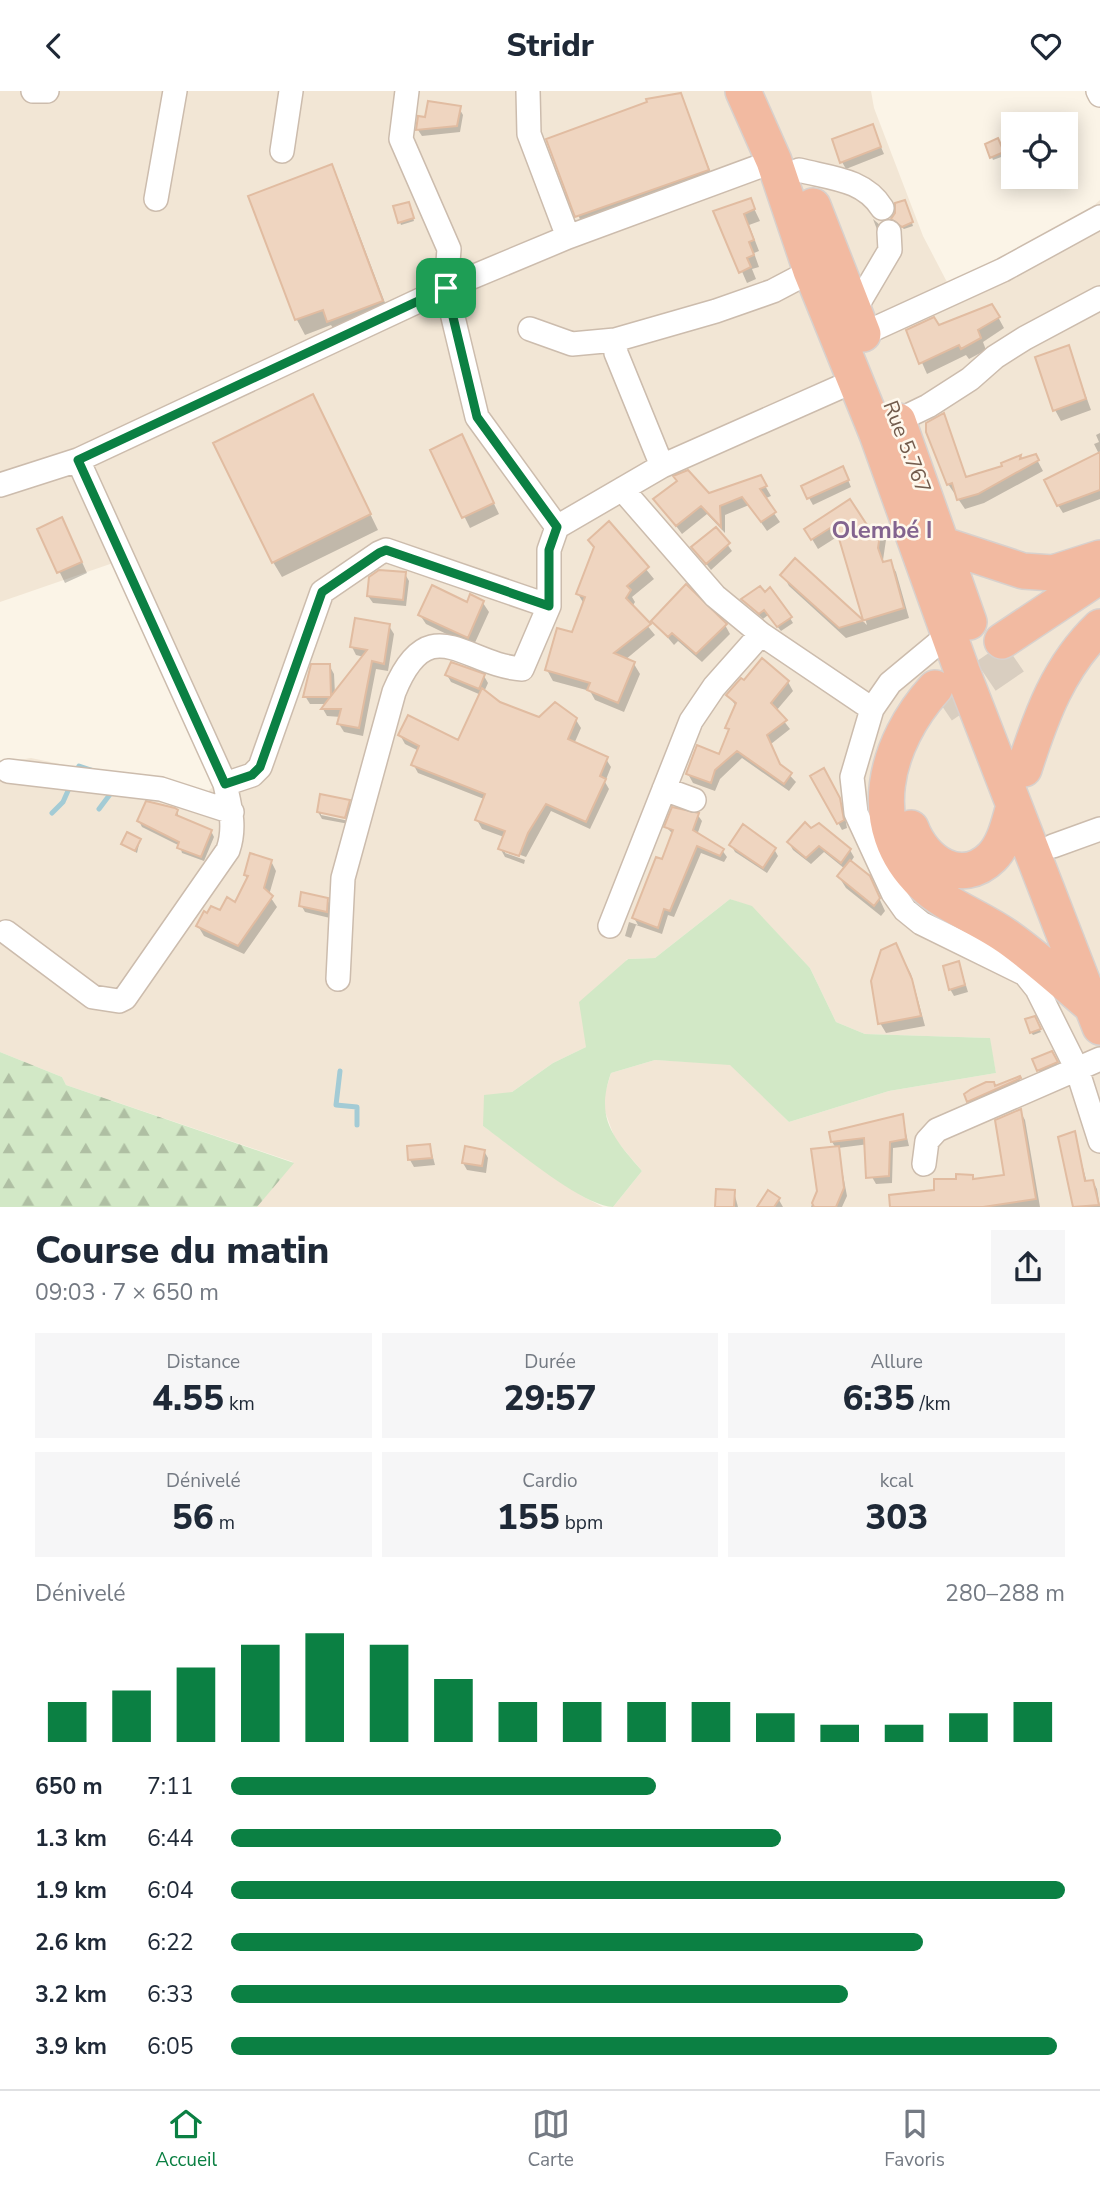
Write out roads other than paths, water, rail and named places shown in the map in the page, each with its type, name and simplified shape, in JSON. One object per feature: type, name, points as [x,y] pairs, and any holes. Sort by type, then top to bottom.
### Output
[{"type":"highway","points":[[743,91],[786,166],[811,271],[856,380],[1013,806],[1096,1017]]},
{"type":"highway","name":"Rue 5.767","points":[[768,91],[786,166],[858,322],[944,545],[982,662],[1100,962]]},
{"type":"highway","points":[[944,545],[1023,571],[1053,573],[1100,558]]},
{"type":"highway","points":[[1100,576],[1008,649],[1100,604]]},
{"type":"highway","points":[[1024,769],[1042,714],[1062,673],[1100,627]]},
{"type":"highway","points":[[1013,806],[993,856],[980,865],[964,871],[951,869],[939,866],[925,854],[912,830],[906,799],[911,763],[939,697],[913,713],[891,760],[886,795],[890,826],[903,860],[922,884],[940,898],[1008,937],[1096,1017]]},
{"type":"street","points":[[33,91],[47,91]]},
{"type":"street","points":[[156,199],[175,91]]},
{"type":"street","points":[[282,151],[291,91]]},
{"type":"street","points":[[407,91],[401,139],[450,249],[446,288],[477,417],[557,527]]},
{"type":"street","points":[[528,91],[529,134],[568,237]]},
{"type":"street","points":[[0,485],[78,460],[446,288],[568,237],[786,166],[857,185],[873,193],[882,208]]},
{"type":"street","points":[[858,322],[1003,270],[1100,217]]},
{"type":"street","points":[[858,322],[890,250],[889,232]]},
{"type":"street","points":[[530,329],[572,344],[615,340],[716,311],[773,291],[811,271]]},
{"type":"street","points":[[897,421],[928,406],[970,379],[995,357],[1025,338],[1100,298]]},
{"type":"street","points":[[615,340],[617,353],[662,466]]},
{"type":"street","points":[[338,979],[343,878],[390,704],[407,663],[418,653],[441,646],[455,647],[522,669],[549,606],[549,550],[557,527],[662,466],[856,380]]},
{"type":"street","points":[[6,932],[93,997],[110,1001],[125,998],[228,850],[232,838],[232,812],[225,784],[78,460]]},
{"type":"street","points":[[622,489],[715,596],[761,634],[872,709]]},
{"type":"street","points":[[225,784],[252,775],[260,767],[322,592],[379,553],[386,550],[549,606]]},
{"type":"street","points":[[610,926],[691,721],[714,687],[761,634]]},
{"type":"street","points":[[949,634],[890,683],[872,709],[855,760],[852,795],[856,813],[893,893],[905,910],[921,923],[1025,974],[1037,989],[1077,1069],[1100,1141]]},
{"type":"street","points":[[8,771],[161,789],[232,812]]},
{"type":"street","points":[[664,789],[694,800]]},
{"type":"street","points":[[1053,846],[1100,829]]},
{"type":"street","points":[[924,1164],[926,1141],[937,1130],[1100,1059]]},
{"type":"waterway","points":[[76,771],[79,766],[97,772]]},
{"type":"waterway","points":[[52,813],[63,802],[71,784]]},
{"type":"waterway","points":[[99,809],[114,789]]},
{"type":"waterway","points":[[340,1071],[336,1105],[357,1107],[357,1125]]},
{"type":"tunnel","points":[[942,706],[1014,657]]},
{"type":"district","name":"Olembé I","points":[[882,530]]}]
